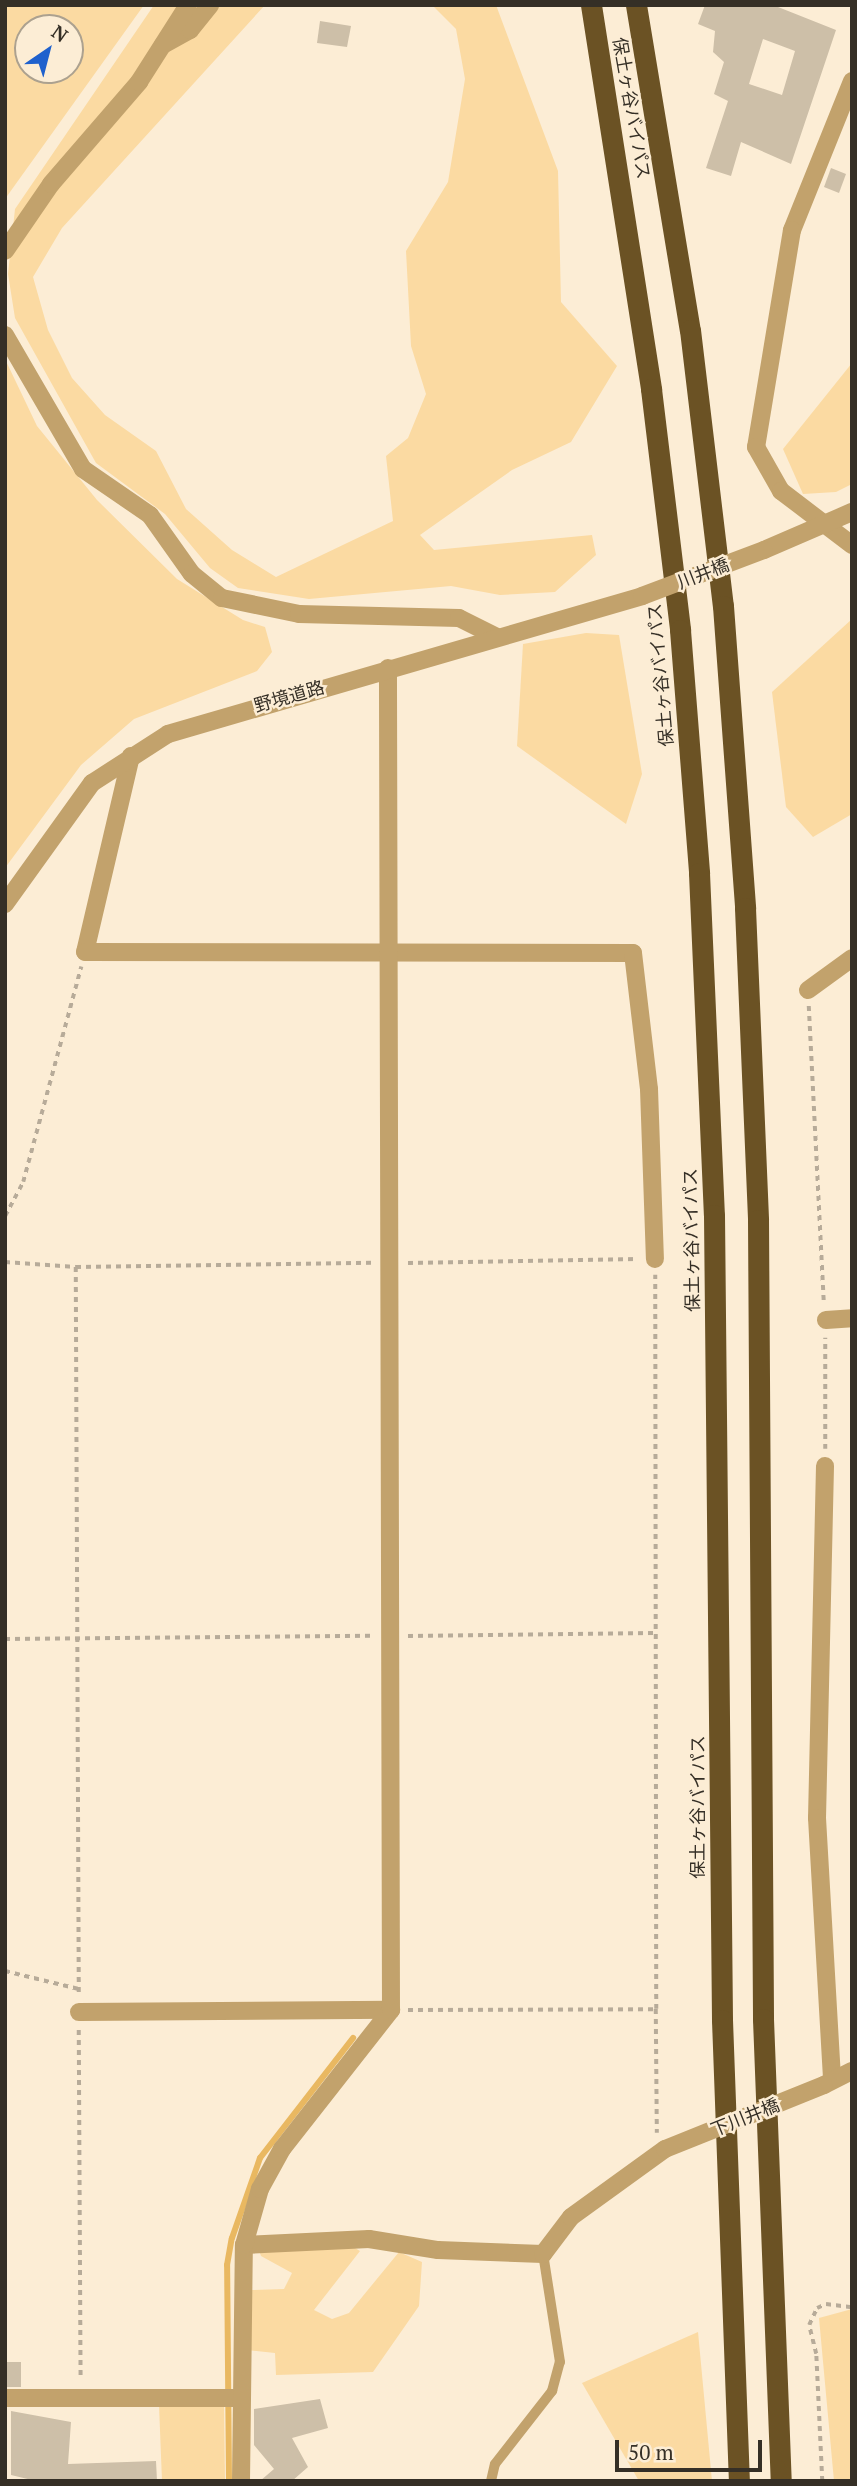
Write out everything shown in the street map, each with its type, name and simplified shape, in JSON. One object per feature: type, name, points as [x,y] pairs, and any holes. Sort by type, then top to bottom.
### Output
[{"type":"highway","name":"保土ヶ谷バイパス","points":[[591,5],[655,416],[680,630],[699,873],[714,1215],[722,2020],[739,2481]]},
{"type":"highway","name":"保土ヶ谷バイパス","points":[[636,5],[690,330],[723,606],[745,908],[758,1220],[763,2019],[781,2481]]},
{"type":"street","points":[[5,251],[162,46],[188,5]]},
{"type":"street","points":[[162,46],[190,30],[210,5]]},
{"type":"street","points":[[852,81],[792,230],[756,447],[781,491],[821,525],[852,545]]},
{"type":"street","points":[[5,335],[83,469],[150,515],[192,574],[222,598],[299,614],[459,618],[497,636]]},
{"type":"street","points":[[821,525],[852,512]]},
{"type":"street","name":"川井橋","points":[[642,596],[764,550],[821,525]]},
{"type":"street","name":"野境道路","points":[[5,904],[70,809],[92,783],[168,734],[207,719],[642,596]]},
{"type":"street","points":[[241,2481],[244,2245],[260,2189],[282,2149],[391,2010],[391,951],[388,668]]},
{"type":"street","points":[[131,756],[85,952],[633,953],[649,1088],[655,1259]]},
{"type":"street","points":[[808,990],[852,958]]},
{"type":"street","points":[[825,1320],[852,1318]]},
{"type":"street","points":[[825,1466],[817,1818],[828,2083]]},
{"type":"street","points":[[79,2012],[391,2010]]},
{"type":"street","name":"下川井橋","points":[[543,2254],[571,2217],[661,2151],[852,2071]]},
{"type":"street","points":[[244,2245],[369,2239],[438,2250],[543,2254]]},
{"type":"street","points":[[5,2398],[240,2398]]},
{"type":"lane","points":[[491,2481],[495,2464],[552,2391],[560,2362],[543,2254]]},
{"type":"path","points":[[5,1216],[23,1182],[85,952]]},
{"type":"path","points":[[808,990],[825,1320],[825,1466]]},
{"type":"path","points":[[5,1262],[76,1268],[655,1259],[656,2010],[661,2151]]},
{"type":"path","points":[[76,1268],[81,2399]]},
{"type":"path","points":[[5,1639],[654,1633]]},
{"type":"path","points":[[5,1971],[79,1989]]},
{"type":"path","points":[[391,2010],[656,2010]]},
{"type":"path","points":[[822,2481],[816,2354],[809,2325],[817,2308],[826,2304],[852,2307]]},
{"type":"shaded area","points":[[5,5],[144,5],[5,199]]},
{"type":"shaded area","points":[[154,5],[265,5],[62,228],[33,277],[48,330],[72,378],[105,415],[156,451],[186,509],[232,550],[276,577],[393,521],[386,456],[408,438],[426,394],[411,346],[406,251],[448,182],[465,79],[456,29],[432,5],[496,5],[558,171],[561,302],[617,366],[571,442],[512,470],[420,535],[434,550],[592,535],[596,555],[555,592],[500,595],[451,586],[309,599],[238,588],[210,568],[165,514],[96,463],[15,318],[8,274],[15,209]]},
{"type":"shaded area","points":[[5,359],[37,426],[97,500],[177,579],[243,620],[265,627],[272,652],[257,671],[134,719],[81,765],[5,868]]},
{"type":"shaded area","points":[[852,363],[852,484],[836,492],[803,494],[783,449]]},
{"type":"shaded area","points":[[852,619],[852,814],[813,837],[786,807],[772,692]]},
{"type":"shaded area","points":[[586,633],[619,635],[642,774],[626,824],[517,746],[523,644]]},
{"type":"shaded area","points":[[338,2238],[360,2251],[314,2310],[332,2319],[349,2313],[399,2252],[422,2262],[419,2306],[373,2372],[276,2375],[275,2353],[246,2350],[252,2290],[284,2289],[292,2273],[261,2256],[259,2250]]},
{"type":"shaded area","points":[[852,2309],[852,2481],[834,2481],[819,2318]]},
{"type":"shaded area","points":[[698,2332],[712,2481],[639,2481],[582,2383]]},
{"type":"shaded area","points":[[159,2405],[224,2406],[225,2481],[162,2481]]},
{"type":"building","points":[[705,5],[773,5],[836,30],[791,164],[741,142],[731,176],[706,168],[728,101],[714,94],[724,62],[713,52],[715,31],[698,24]],"holes":[[[763,39],[795,51],[782,95],[749,84]]]},
{"type":"building","points":[[320,21],[351,26],[347,47],[317,43]]},
{"type":"building","points":[[831,168],[846,174],[839,193],[824,187]]},
{"type":"building","points":[[5,2362],[21,2362],[21,2387],[5,2387]]},
{"type":"building","points":[[320,2399],[328,2428],[292,2438],[308,2467],[292,2481],[260,2481],[274,2469],[254,2445],[254,2409]]},
{"type":"building","points":[[11,2411],[71,2422],[68,2464],[156,2461],[157,2481],[36,2481],[11,2475]]},
{"type":"waterway","points":[[229,2481],[227,2265],[232,2238],[260,2158],[353,2038]]}]
